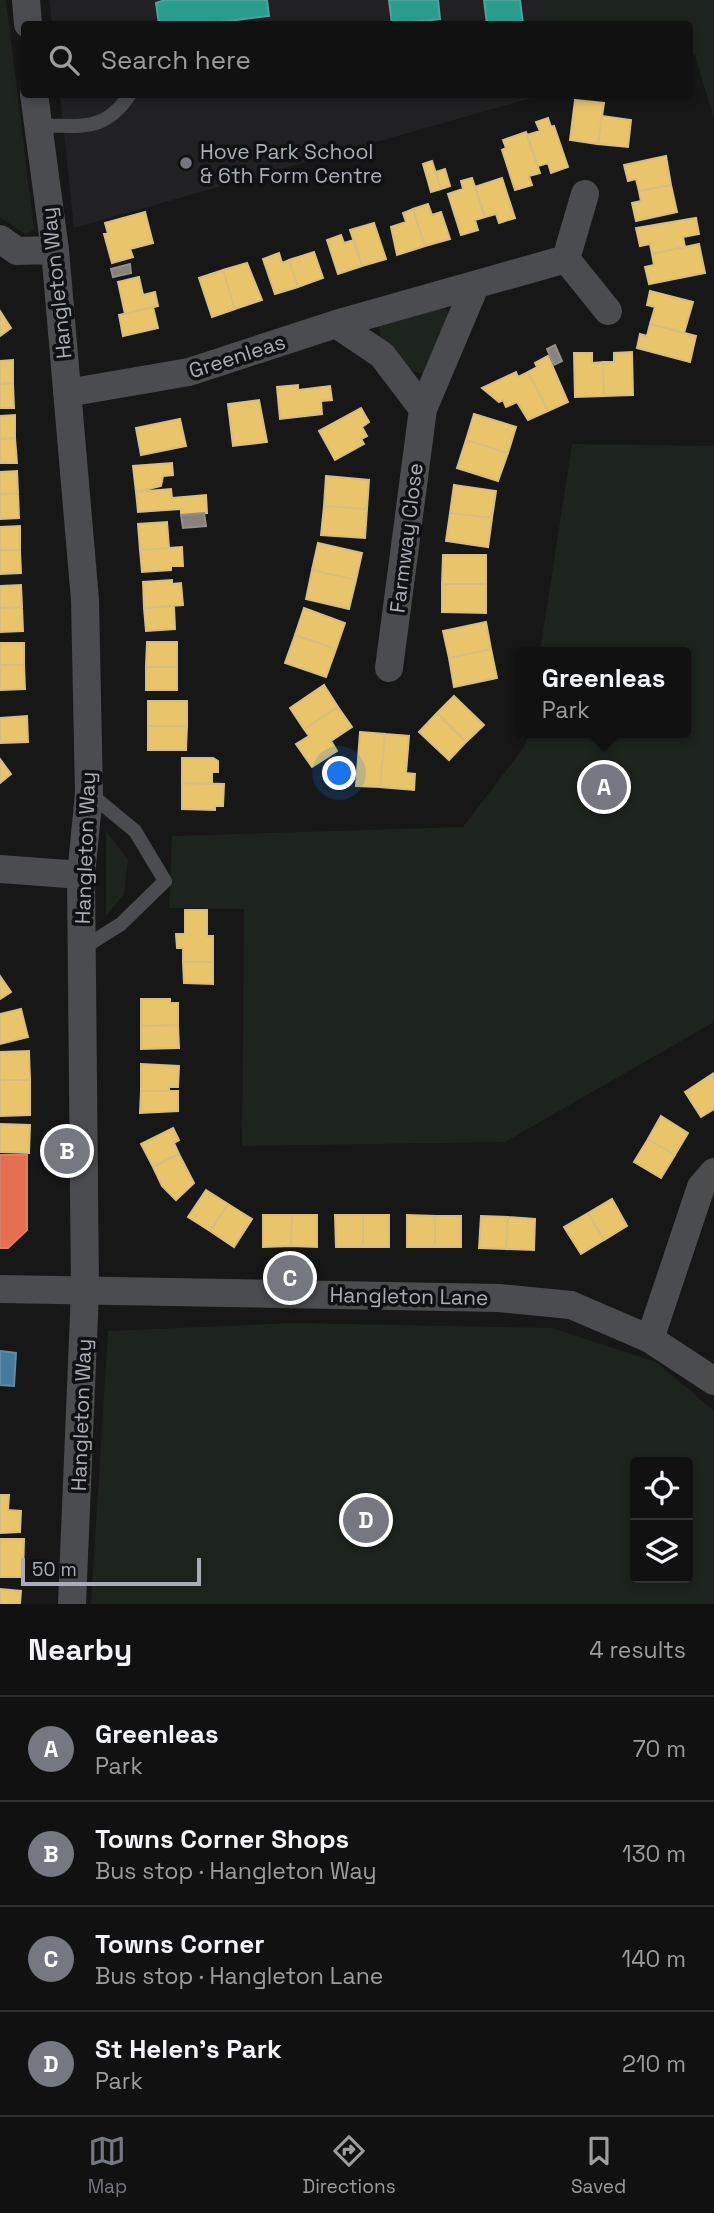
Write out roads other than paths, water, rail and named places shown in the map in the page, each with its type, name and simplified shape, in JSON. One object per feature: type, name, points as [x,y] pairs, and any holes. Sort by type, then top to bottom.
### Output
[{"type":"street","points":[[26,0],[28,21]]},
{"type":"street","name":"Hangleton Way","points":[[34,98],[55,250],[85,600],[89,793],[81,875],[85,1291],[72,1604]]},
{"type":"street","points":[[585,194],[566,259],[608,311]]},
{"type":"street","points":[[0,239],[17,251],[55,250]]},
{"type":"street","name":"Greenleas","points":[[67,393],[189,372],[336,324],[566,259]]},
{"type":"street","name":"Farmway Close","points":[[389,668],[423,409],[474,286]]},
{"type":"street","points":[[336,324],[382,355],[423,409]]},
{"type":"street","points":[[0,869],[81,875]]},
{"type":"street","points":[[650,1339],[701,1187],[714,1172]]},
{"type":"street","name":"Hangleton Lane","points":[[0,1289],[499,1298],[571,1305],[650,1339],[714,1381]]},
{"type":"lane","points":[[37,126],[94,125],[121,109],[128,98]]},
{"type":"lane","points":[[83,948],[121,924],[165,881],[135,831],[89,793]]},
{"type":"place","name":"Hove Park School & 6th Form Centre","points":[[186,163]]},
{"type":"place","name":"Greenleas","points":[[604,787]]},
{"type":"place","name":"Towns Corner Shops","points":[[67,1151]]},
{"type":"place","name":"Towns Corner","points":[[290,1278]]},
{"type":"place","name":"St Helen's Park","points":[[366,1520]]}]
